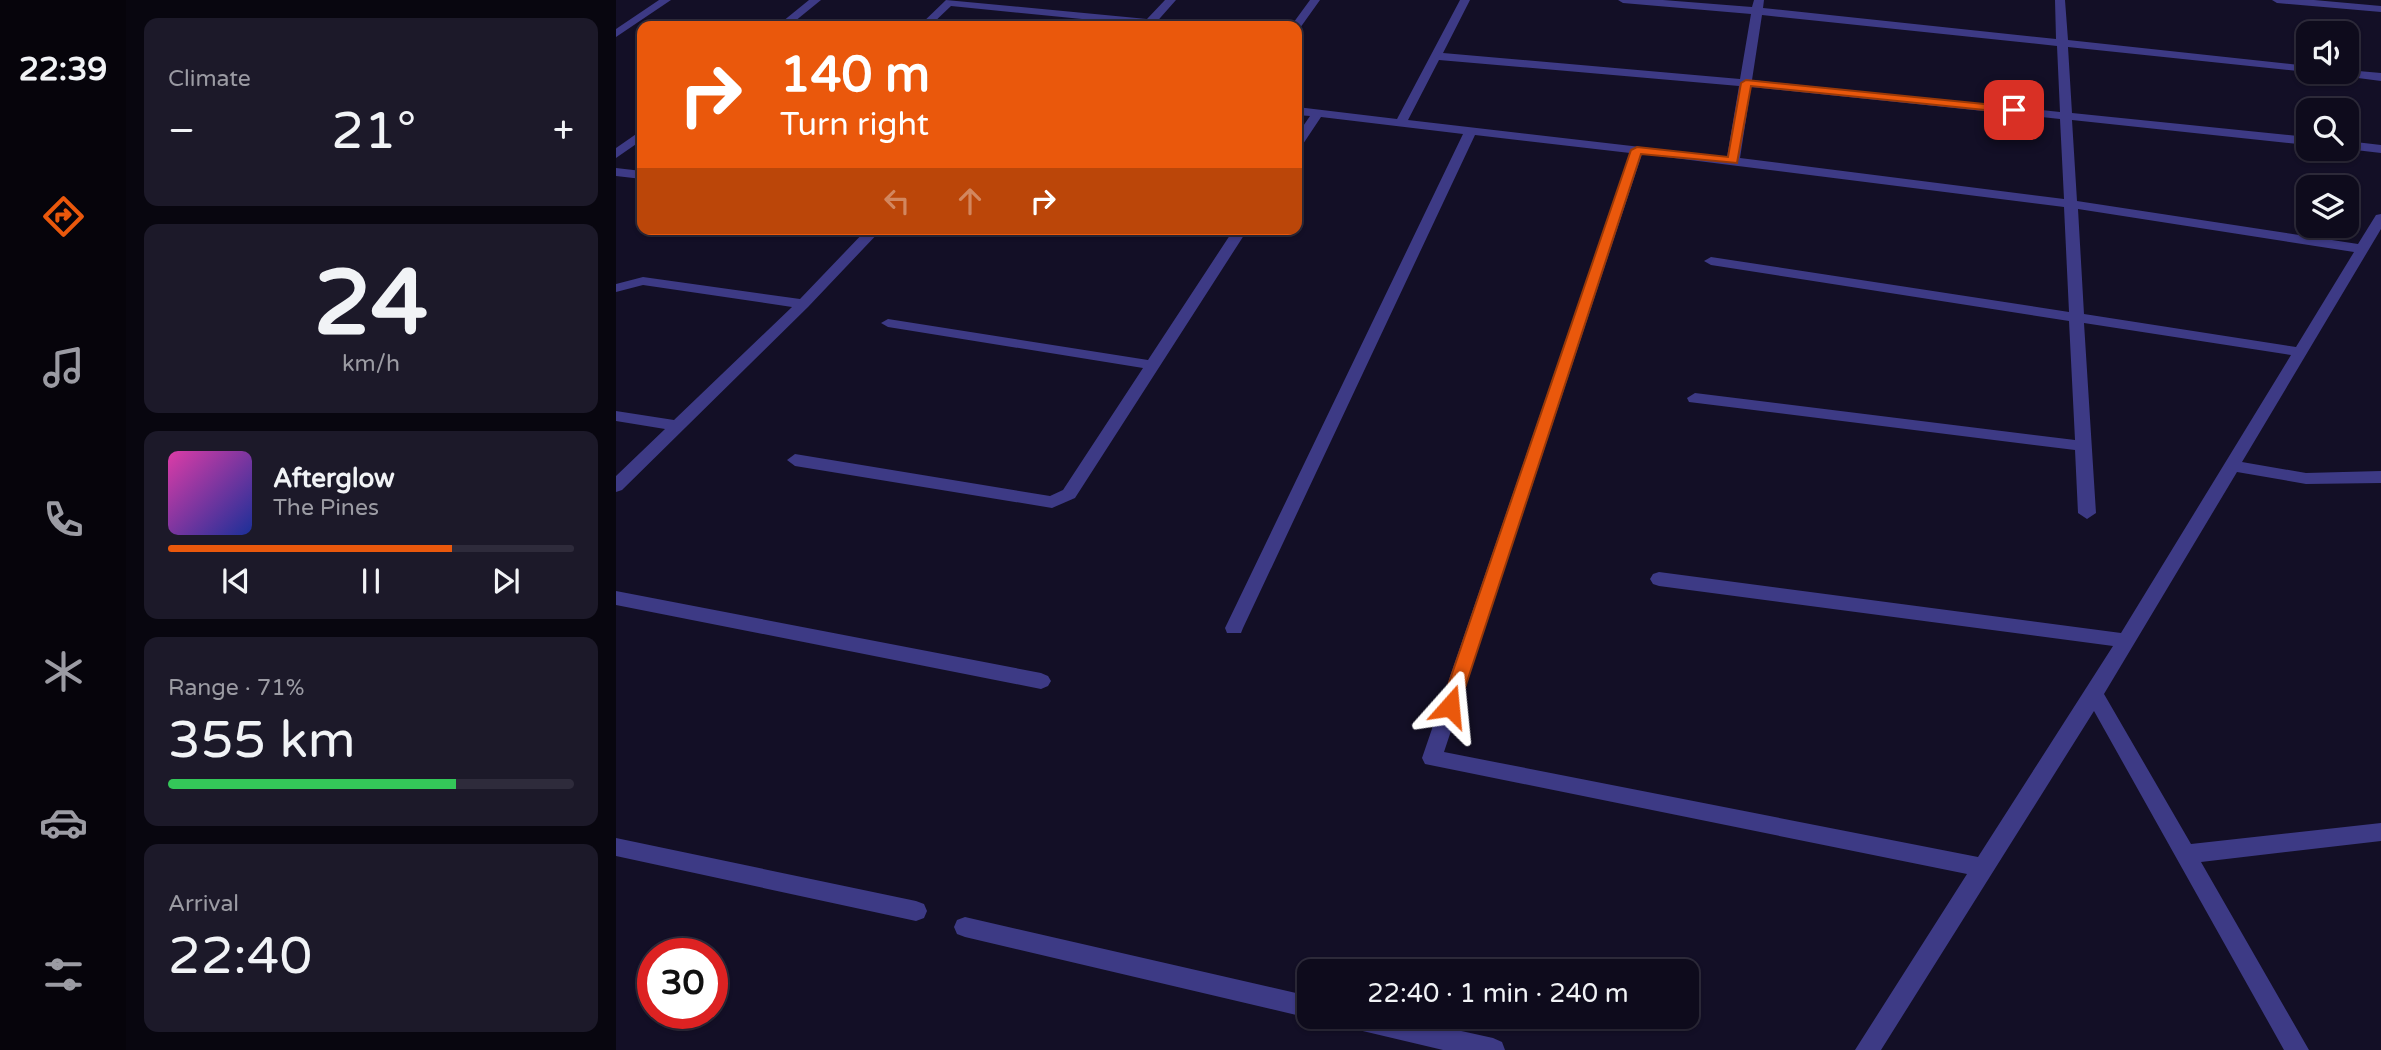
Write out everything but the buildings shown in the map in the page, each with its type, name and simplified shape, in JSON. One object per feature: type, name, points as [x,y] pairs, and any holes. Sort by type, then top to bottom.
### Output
[{"type":"street","points":[[616,34],[666,0]]},
{"type":"street","points":[[789,21],[816,0]]},
{"type":"street","points":[[1152,21],[1171,0]]},
{"type":"street","points":[[1300,21],[1315,0]]},
{"type":"street","points":[[1400,124],[1465,0]]},
{"type":"street","points":[[1623,0],[1759,5],[2296,68]]},
{"type":"street","points":[[2060,0],[2087,513]]},
{"type":"street","points":[[2277,0],[2381,9]]},
{"type":"street","points":[[929,21],[951,1],[1115,21]]},
{"type":"street","points":[[1733,161],[1759,5]]},
{"type":"street","points":[[1436,56],[1746,83],[2296,140]]},
{"type":"street","points":[[2359,75],[2381,77]]},
{"type":"street","points":[[1302,112],[1733,161],[2071,204],[2363,249]]},
{"type":"street","points":[[1302,136],[1317,114]]},
{"type":"street","points":[[1234,628],[1470,132]]},
{"type":"street","points":[[616,154],[637,138]]},
{"type":"street","points":[[2359,146],[2381,149]]},
{"type":"street","points":[[1637,150],[1432,758],[1983,868]]},
{"type":"street","points":[[616,172],[637,174]]},
{"type":"street","points":[[1867,1050],[2094,694],[2381,218]]},
{"type":"street","points":[[616,486],[803,304],[869,235]]},
{"type":"street","points":[[795,460],[1052,502],[1069,494],[1237,235]]},
{"type":"street","points":[[1711,261],[2300,352]]},
{"type":"street","points":[[616,288],[643,281],[803,304]]},
{"type":"street","points":[[888,323],[1152,365]]},
{"type":"street","points":[[1695,398],[2083,446]]},
{"type":"street","points":[[616,416],[678,426]]},
{"type":"street","points":[[2232,465],[2302,480],[2335,482],[2381,477]]},
{"type":"street","points":[[1659,579],[2126,641]]},
{"type":"street","points":[[616,598],[1041,681]]},
{"type":"street","points":[[2094,694],[2297,1050]]},
{"type":"street","points":[[2185,854],[2381,832]]},
{"type":"street","points":[[616,847],[916,911]]},
{"type":"street","points":[[965,927],[1297,1004]]},
{"type":"street","points":[[1402,1029],[1493,1050]]},
{"type":"route","points":[[1450,706],[1637,150],[1733,161],[1746,83],[2014,110]]}]
